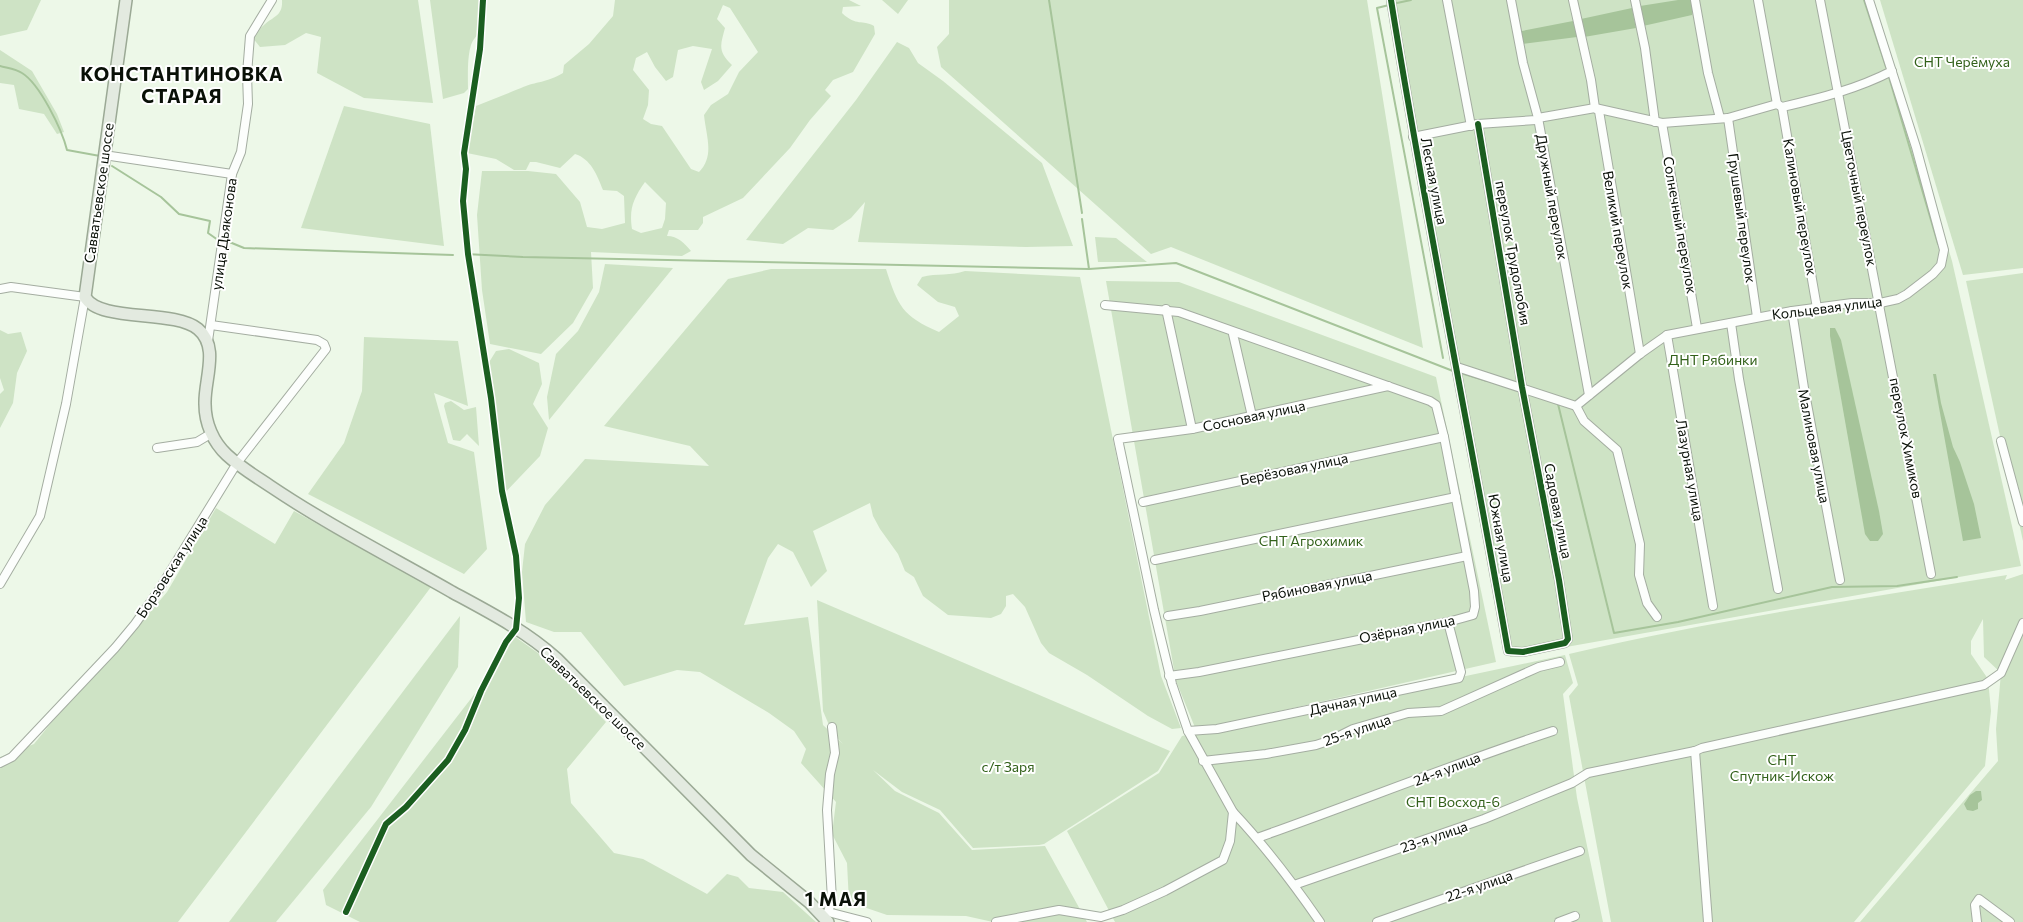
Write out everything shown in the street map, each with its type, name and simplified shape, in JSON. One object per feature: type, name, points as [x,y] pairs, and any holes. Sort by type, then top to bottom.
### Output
[{"type":"main road","name":"Савватьевское шоссе","points":[[85,297],[126,0]]},
{"type":"main road","points":[[85,297],[99,309],[186,323],[199,330],[208,342]]},
{"type":"main road","name":"улица Дьяконова","points":[[208,342],[210,352],[204,404],[207,422],[222,450],[237,463]]},
{"type":"main road","name":"Савватьевское шоссе","points":[[237,463],[297,504],[476,605],[534,641],[557,660],[751,855],[827,917]]},
{"type":"street","name":"улица Дьяконова","points":[[208,342],[232,174],[240,152],[248,104],[247,74],[250,36],[272,0]]},
{"type":"street","name":"Лесная улица","points":[[1391,0],[1413,137],[1457,367]]},
{"type":"street","name":"переулок Трудолюбия","points":[[1447,0],[1474,125],[1522,387]]},
{"type":"street","name":"Дружный переулок","points":[[1511,0],[1523,63],[1538,118],[1589,395]]},
{"type":"street","name":"Великий переулок","points":[[1573,0],[1591,80],[1595,108],[1598,112],[1640,354]]},
{"type":"street","name":"Солнечный переулок","points":[[1635,0],[1697,328]]},
{"type":"street","name":"Грушевый переулок","points":[[1695,0],[1708,73],[1724,118],[1757,317]]},
{"type":"street","name":"Калиновый переулок","points":[[1758,0],[1780,106],[1817,308]]},
{"type":"street","name":"Цветочный переулок","points":[[1820,0],[1880,303]]},
{"type":"street","name":"Кольцевая улица","points":[[1576,406],[1640,354],[1667,335],[1792,311],[1852,303],[1880,303],[1898,299],[1933,274],[1941,265],[1944,258],[1944,250],[1916,147],[1869,0]]},
{"type":"street","points":[[1413,137],[1474,125],[1536,120],[1538,118],[1595,108],[1658,122],[1724,118],[1838,94],[1873,81],[1892,71]]},
{"type":"street","points":[[104,155],[232,174]]},
{"type":"street","points":[[0,289],[11,287],[85,297],[66,404],[40,516],[0,584]]},
{"type":"street","name":"переулок Химиков","points":[[1880,303],[1932,574]]},
{"type":"street","points":[[1104,305],[1166,309],[1179,312],[1388,386]]},
{"type":"street","points":[[1166,309],[1192,429]]},
{"type":"street","name":"Малиновая улица","points":[[1792,311],[1804,388],[1840,580]]},
{"type":"street","points":[[1731,323],[1739,379],[1778,589]]},
{"type":"street","name":"Борзовская улица","points":[[0,763],[12,757],[135,624],[218,497],[237,463],[324,353],[326,347],[319,341],[211,325]]},
{"type":"street","points":[[1237,333],[1233,334],[1252,416]]},
{"type":"street","name":"Лазурная улица","points":[[1667,335],[1713,606]]},
{"type":"street","points":[[1457,367],[1576,406],[1584,421],[1617,450],[1640,544],[1639,575],[1647,603],[1657,617]]},
{"type":"street","name":"Южная улица","points":[[1457,367],[1508,651],[1523,652],[1565,643],[1568,639]]},
{"type":"street","name":"Сосновая улица","points":[[1169,676],[1118,438],[1192,429],[1388,386]]},
{"type":"street","name":"Озёрная улица","points":[[1169,676],[1199,672],[1448,622],[1473,615],[1475,607],[1474,590],[1436,405],[1430,401],[1388,386]]},
{"type":"street","name":"Садовая улица","points":[[1522,387],[1559,580],[1568,639]]},
{"type":"street","points":[[157,448],[197,442],[212,434]]},
{"type":"street","name":"Берёзовая улица","points":[[1143,502],[1444,437]]},
{"type":"street","points":[[2001,441],[2023,522]]},
{"type":"street","points":[[1155,560],[1456,497]]},
{"type":"street","name":"Рябиновая улица","points":[[1168,616],[1467,556]]},
{"type":"street","name":"Дачная улица","points":[[1188,731],[1218,729],[1459,678],[1461,672],[1448,622]]},
{"type":"street","name":"23-я улица","points":[[1294,885],[1484,819],[1572,783],[1588,773],[1984,686],[2001,673],[2023,623]]},
{"type":"street","name":"25-я улица","points":[[1204,762],[1316,745],[1353,729],[1408,713],[1441,711],[1538,667],[1560,662]]},
{"type":"street","points":[[1169,676],[1188,731],[1233,812],[1257,838],[1320,922]]},
{"type":"street","points":[[832,727],[835,753],[830,774],[827,810],[832,900],[827,917],[868,922]]},
{"type":"street","name":"24-я улица","points":[[1257,838],[1426,777],[1468,759],[1553,731]]},
{"type":"street","points":[[1695,751],[1708,922]]},
{"type":"street","points":[[996,922],[1059,910],[1101,917],[1148,899],[1223,860],[1230,841],[1233,812]]},
{"type":"street","name":"22-я улица","points":[[1377,922],[1580,851]]},
{"type":"street","points":[[1977,922],[1976,904],[1979,899],[2010,922]]},
{"type":"street","points":[[1559,922],[1575,916]]},
{"type":"green space","points":[[0,0],[41,0],[27,30],[0,36]]},
{"type":"green space","points":[[282,0],[418,0],[433,103],[364,98],[317,73],[321,37],[306,33],[285,45],[260,47],[252,37],[262,26],[279,13]]},
{"type":"green space","points":[[430,0],[486,0],[484,23],[471,45],[468,89],[464,93],[443,99]]},
{"type":"green space","points":[[615,0],[849,0],[861,6],[843,7],[842,13],[852,20],[874,26],[875,34],[853,72],[833,80],[825,90],[831,96],[810,120],[790,148],[743,198],[703,217],[703,223],[698,230],[669,230],[667,236],[678,239],[691,251],[682,256],[591,252],[593,288],[573,323],[541,354],[490,344],[482,290],[477,215],[482,171],[528,171],[556,174],[580,202],[587,227],[602,229],[625,223],[624,196],[617,191],[603,190],[596,173],[589,164],[581,156],[575,154],[560,168],[530,162],[526,170],[514,170],[496,159],[467,153],[476,106],[527,86],[552,79],[563,73],[564,65],[589,44],[613,16]],"holes":[[[723,5],[730,8],[758,52],[739,72],[728,94],[711,105],[704,115],[708,138],[708,152],[704,166],[699,172],[691,169],[662,126],[651,124],[643,119],[648,105],[649,90],[633,70],[636,58],[647,52],[655,67],[666,81],[673,77],[678,50],[693,46],[712,49],[701,82],[704,90],[718,81],[732,65],[724,56],[721,48],[725,28],[717,19]],[[645,182],[666,203],[665,219],[662,228],[641,233],[632,229],[631,216],[637,194]]]},
{"type":"green space","points":[[882,0],[908,0],[898,14]]},
{"type":"green space","points":[[949,0],[1367,0],[1423,348],[1171,247],[1151,254],[941,67],[937,47],[949,34]]},
{"type":"green space","name":"ДНТ Рябинки","points":[[1386,0],[1873,0],[1952,261],[2021,566],[1510,657]]},
{"type":"green space","name":"СНТ Черёмуха","points":[[1880,0],[2023,0],[2023,268],[1963,275]]},
{"type":"green space","points":[[897,42],[909,48],[918,63],[943,81],[1042,163],[1073,246],[1026,247],[858,242],[865,202],[851,218],[833,230],[808,228],[783,244],[746,240],[856,100]]},
{"type":"green space","points":[[0,50],[32,71],[57,114],[64,132],[57,134],[44,114],[19,109],[14,85],[0,83]]},
{"type":"green space","points":[[344,106],[430,124],[444,246],[301,228]]},
{"type":"green space","points":[[1095,237],[1116,238],[1147,262],[1098,262]]},
{"type":"green space","points":[[605,264],[673,268],[549,420],[547,397],[556,354],[578,331],[599,292]]},
{"type":"green space","name":"с/т Заря","points":[[771,269],[886,269],[894,292],[903,308],[917,321],[939,332],[959,316],[955,307],[938,302],[917,285],[922,277],[965,271],[1080,277],[1161,676],[1181,728],[1172,729],[1148,716],[1087,675],[1049,653],[1041,643],[1025,607],[1013,594],[1006,596],[1006,606],[1001,614],[991,618],[948,615],[923,596],[914,577],[905,571],[898,554],[873,516],[870,503],[813,531],[827,571],[811,587],[793,552],[778,544],[768,558],[744,625],[808,617],[823,725],[843,744],[832,732],[823,711],[817,600],[1170,751],[1158,771],[1044,844],[1039,845],[973,848],[940,810],[902,792],[873,770],[895,791],[939,813],[972,850],[1045,846],[1087,922],[993,922],[966,916],[887,915],[849,902],[847,863],[832,834],[836,802],[801,763],[806,749],[794,731],[769,713],[700,672],[677,670],[624,686],[581,632],[554,632],[526,622],[522,572],[525,544],[545,505],[585,459],[709,466],[690,446],[604,426],[728,279]]},
{"type":"green space","points":[[2023,273],[2023,541],[1966,281]]},
{"type":"green space","name":"СНТ Агрохимик","points":[[1106,281],[1179,282],[1436,377],[1496,662],[1196,730],[1176,681]]},
{"type":"green space","points":[[0,330],[8,334],[21,332],[27,351],[17,373],[13,403],[0,428],[0,394],[4,390],[0,378]]},
{"type":"green space","points":[[364,337],[458,341],[468,406],[434,393],[448,443],[474,452],[487,549],[464,574],[308,494],[344,443],[362,391]]},
{"type":"green space","points":[[509,349],[539,363],[542,384],[533,404],[548,428],[540,456],[500,498],[483,372],[496,351]]},
{"type":"green space","points":[[451,401],[464,410],[476,407],[479,446],[467,434],[460,441],[453,440],[444,406],[445,403]]},
{"type":"green space","points":[[216,508],[275,544],[294,511],[431,587],[178,922],[0,922],[0,757],[34,744],[72,697],[91,667],[119,649],[167,592]]},
{"type":"green space","name":"СНТ Спутник-Искож","points":[[2023,574],[2023,922],[1860,922],[1998,761],[1996,729],[2001,673],[1984,657],[1983,619],[1971,641],[1971,654],[1988,679],[1991,711],[1985,766],[1854,922],[1611,922],[1569,696],[1578,685],[1569,654],[1732,620],[2007,575],[2005,580]]},
{"type":"green space","points":[[460,616],[458,667],[371,807],[276,922],[229,922]]},
{"type":"green space","points":[[514,636],[545,658],[606,722],[567,769],[571,803],[614,853],[643,859],[707,894],[727,874],[738,877],[749,888],[783,892],[816,922],[360,922],[326,905],[323,890],[490,674]]},
{"type":"green space","name":"СНТ Восход-6","points":[[1565,655],[1573,683],[1563,694],[1577,798],[1603,922],[1115,922],[1067,831],[1159,773],[1182,736]]},
{"type":"shaded area","points":[[1678,0],[1692,0],[1694,6],[1692,15],[1643,26],[1640,6]]},
{"type":"shaded area","points":[[1632,8],[1636,28],[1584,37],[1581,19]]},
{"type":"shaded area","points":[[1573,21],[1577,37],[1522,44],[1522,31]]},
{"type":"shaded area","points":[[1830,328],[1835,328],[1841,340],[1879,511],[1883,534],[1878,541],[1870,541],[1865,534]]},
{"type":"shaded area","points":[[1933,374],[1936,374],[1941,403],[1953,447],[1974,504],[1981,538],[1963,541]]},
{"type":"shaded area","points":[[1976,791],[1981,791],[1982,800],[1978,803],[1978,809],[1973,811],[1967,810],[1964,804],[1970,795]]},
{"type":"waterway","points":[[1049,0],[1082,213]]},
{"type":"waterway","points":[[1397,3],[1411,0]]},
{"type":"waterway","points":[[1864,0],[1886,67]]},
{"type":"waterway","points":[[1389,5],[1377,8],[1443,358]]},
{"type":"waterway","points":[[0,66],[22,73],[36,87],[55,120],[67,150],[100,156]]},
{"type":"waterway","points":[[1889,77],[1938,244]]},
{"type":"waterway","points":[[112,166],[161,197],[179,214],[210,221],[208,233],[218,240]]},
{"type":"waterway","points":[[1082,219],[1089,269]]},
{"type":"waterway","points":[[227,241],[244,248],[453,255]]},
{"type":"waterway","points":[[465,254],[523,257],[1089,269],[1176,263],[1453,371]]},
{"type":"waterway","points":[[1464,374],[1487,381]]},
{"type":"waterway","points":[[1558,404],[1614,633],[1678,622],[1832,587],[1897,586],[1957,577]]},
{"type":"cycle path","points":[[346,912],[386,824],[406,807],[448,760],[465,730],[481,691],[506,642],[516,629],[519,598],[516,556],[502,491],[491,398],[468,254],[463,201],[466,169],[464,153],[480,49],[483,0]]},
{"type":"cycle path","points":[[1391,0],[1508,651],[1523,652],[1565,643],[1568,639],[1559,580],[1522,387],[1478,124]]},
{"type":"district","name":"КОНСТАНТИНОВКА СТАРАЯ","points":[[182,85]]},
{"type":"district","name":"1 МАЯ","points":[[836,899]]}]
